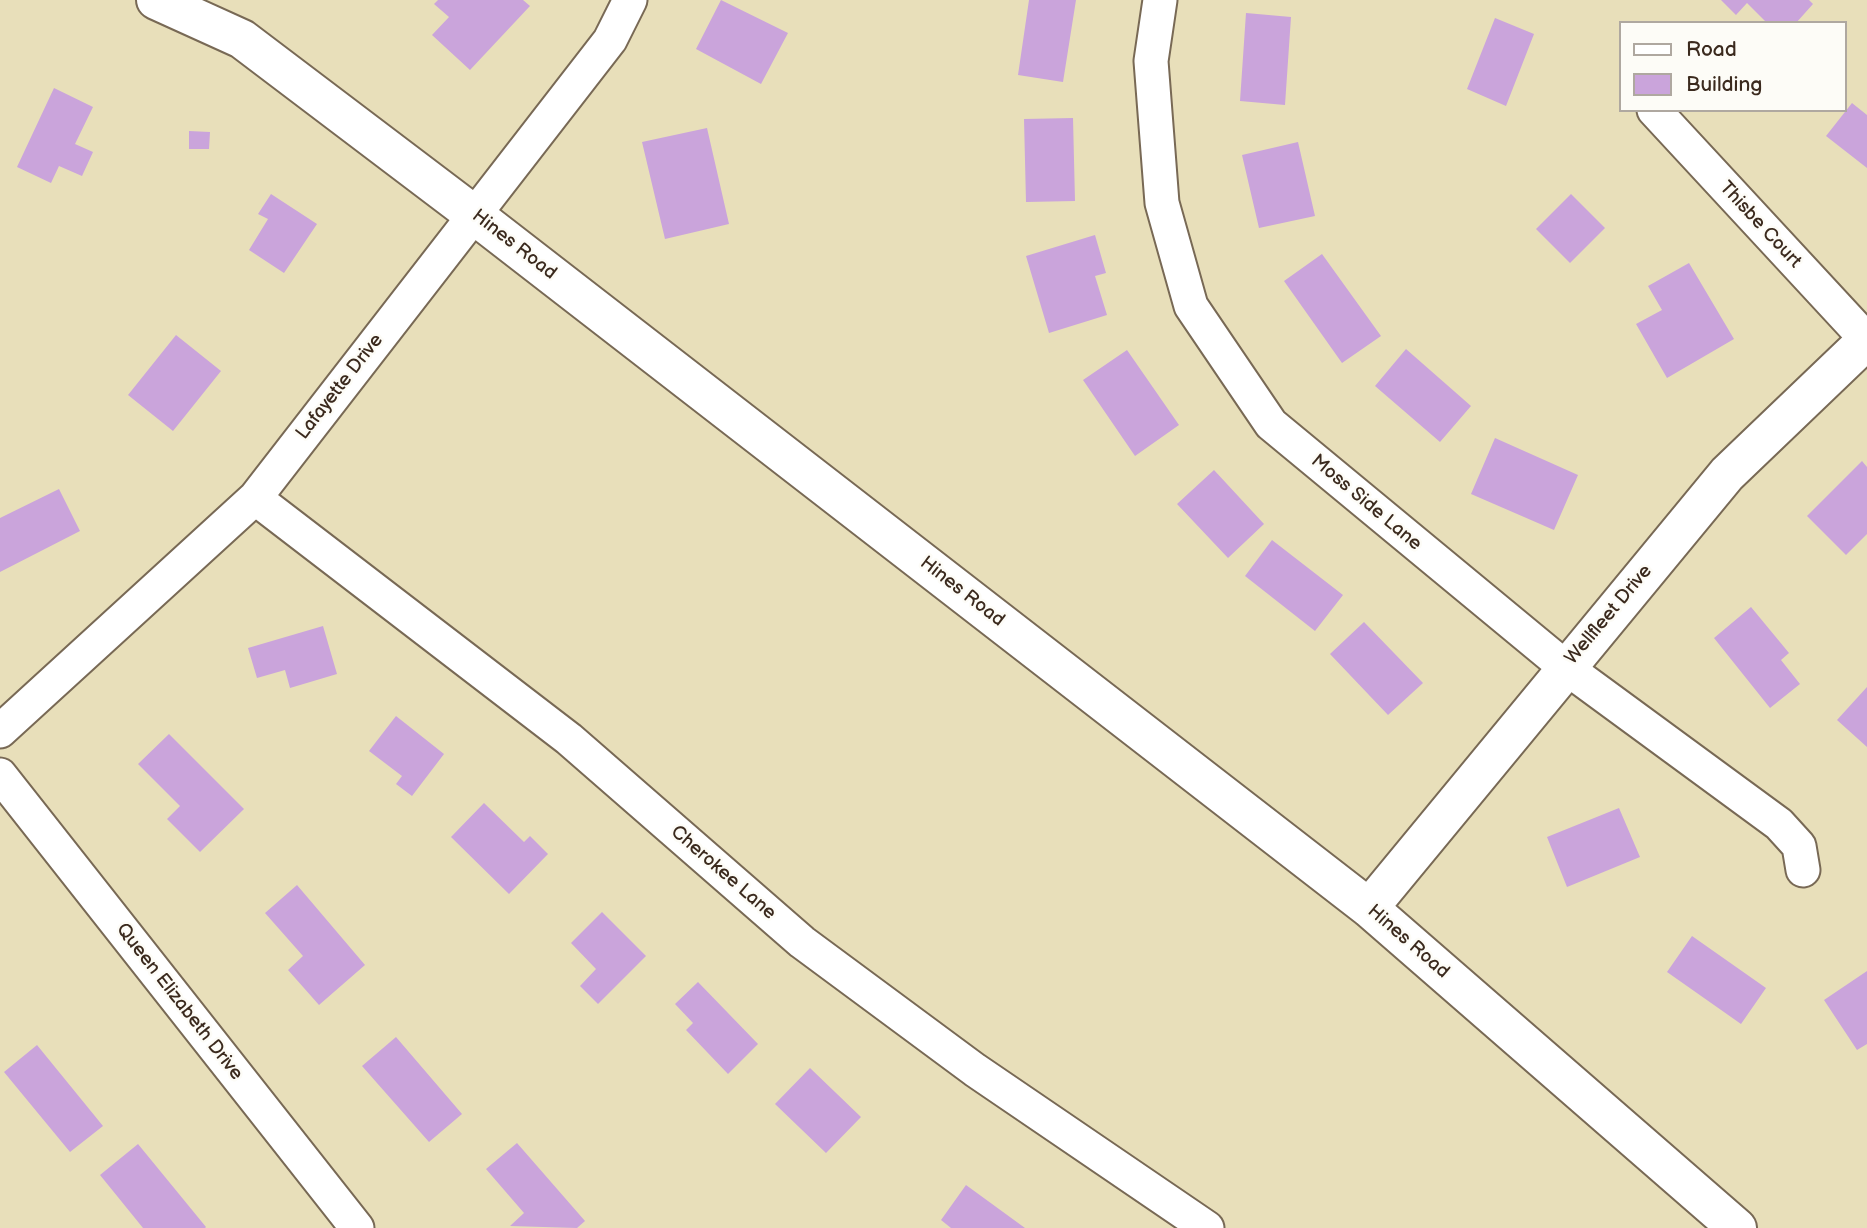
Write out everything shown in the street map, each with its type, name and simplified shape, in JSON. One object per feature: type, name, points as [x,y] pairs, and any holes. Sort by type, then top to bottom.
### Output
[{"type":"street","name":"Hines Road","points":[[156,0],[242,39],[474,214],[1369,908],[1737,1228]]},
{"type":"street","name":"Lafayette Drive","points":[[0,731],[255,498],[610,40],[630,0]]},
{"type":"street","name":"Moss Side Lane","points":[[1160,0],[1151,61],[1162,203],[1191,306],[1271,424],[1565,667],[1779,824],[1799,846],[1803,870]]},
{"type":"street","name":"Thisbe Court","points":[[1656,112],[1867,340]]},
{"type":"street","name":"Wellfleet Drive","points":[[1369,908],[1565,667],[1727,474],[1867,340]]},
{"type":"street","name":"Cherokee Lane","points":[[255,498],[569,739],[802,942],[975,1070],[1207,1228]]},
{"type":"street","name":"Queen Elizabeth Drive","points":[[0,775],[358,1228]]},
{"type":"building","points":[[438,0],[523,0],[530,6],[470,70],[432,35],[449,17],[434,4]]},
{"type":"building","points":[[721,0],[788,33],[761,84],[696,49]]},
{"type":"building","points":[[1029,0],[1076,0],[1063,82],[1018,75]]},
{"type":"building","points":[[1721,0],[1809,0],[1813,4],[1798,21],[1765,21],[1747,3],[1736,15]]},
{"type":"building","points":[[1246,13],[1291,17],[1285,105],[1240,101]]},
{"type":"building","points":[[1495,18],[1534,34],[1506,106],[1467,89]]},
{"type":"building","points":[[54,88],[93,107],[75,144],[93,152],[82,176],[59,166],[51,183],[17,167]]},
{"type":"building","points":[[1852,103],[1867,115],[1867,168],[1826,136]]},
{"type":"building","points":[[1073,118],[1075,201],[1026,202],[1024,119]]},
{"type":"building","points":[[707,128],[729,224],[665,239],[642,142]]},
{"type":"building","points":[[189,131],[210,132],[209,149],[189,149]]},
{"type":"building","points":[[1298,142],[1315,216],[1259,228],[1242,155]]},
{"type":"building","points":[[271,194],[317,224],[284,273],[249,250],[268,219],[258,214]]},
{"type":"building","points":[[1571,194],[1605,228],[1570,263],[1536,229]]},
{"type":"building","points":[[1095,235],[1106,273],[1095,276],[1107,315],[1049,333],[1026,256]]},
{"type":"building","points":[[1322,254],[1381,336],[1342,363],[1284,281]]},
{"type":"building","points":[[1689,263],[1734,339],[1667,378],[1636,324],[1662,310],[1648,286]]},
{"type":"building","points":[[176,335],[221,371],[173,431],[128,395]]},
{"type":"building","points":[[1406,349],[1471,406],[1440,442],[1375,386]]},
{"type":"building","points":[[1127,350],[1179,425],[1135,456],[1083,380]]},
{"type":"building","points":[[1495,438],[1578,475],[1554,530],[1471,494]]},
{"type":"building","points":[[1862,461],[1867,467],[1867,534],[1846,555],[1807,516]]},
{"type":"building","points":[[1214,470],[1264,524],[1228,558],[1177,504]]},
{"type":"building","points":[[59,489],[80,531],[0,572],[0,518]]},
{"type":"building","points":[[1272,540],[1343,595],[1315,631],[1245,576]]},
{"type":"building","points":[[1751,607],[1789,653],[1781,660],[1800,684],[1770,708],[1714,638]]},
{"type":"building","points":[[1364,622],[1423,683],[1388,715],[1330,654]]},
{"type":"building","points":[[323,626],[337,674],[290,688],[285,670],[257,678],[248,648]]},
{"type":"building","points":[[1867,687],[1867,747],[1837,720]]},
{"type":"building","points":[[396,716],[444,754],[412,796],[396,784],[402,776],[369,751]]},
{"type":"building","points":[[169,734],[244,809],[200,852],[167,819],[180,806],[138,764]]},
{"type":"building","points":[[484,803],[524,842],[530,836],[548,854],[509,894],[451,837]]},
{"type":"building","points":[[1619,808],[1640,857],[1567,887],[1547,837]]},
{"type":"building","points":[[297,885],[365,965],[319,1005],[288,970],[303,956],[265,913]]},
{"type":"building","points":[[602,912],[646,956],[598,1004],[580,986],[596,969],[571,943]]},
{"type":"building","points":[[1692,936],[1766,988],[1741,1024],[1667,972]]},
{"type":"building","points":[[1867,971],[1867,1044],[1857,1050],[1824,1000]]},
{"type":"building","points":[[698,982],[758,1044],[728,1074],[686,1030],[693,1023],[675,1004]]},
{"type":"building","points":[[396,1037],[462,1114],[429,1142],[362,1066]]},
{"type":"building","points":[[37,1045],[103,1126],[70,1152],[4,1072]]},
{"type":"building","points":[[810,1068],[861,1117],[826,1153],[775,1104]]},
{"type":"building","points":[[517,1143],[585,1221],[577,1228],[510,1226],[524,1213],[486,1169]]},
{"type":"building","points":[[138,1144],[205,1228],[143,1228],[100,1175]]},
{"type":"building","points":[[966,1185],[1025,1228],[951,1228],[941,1220]]}]
